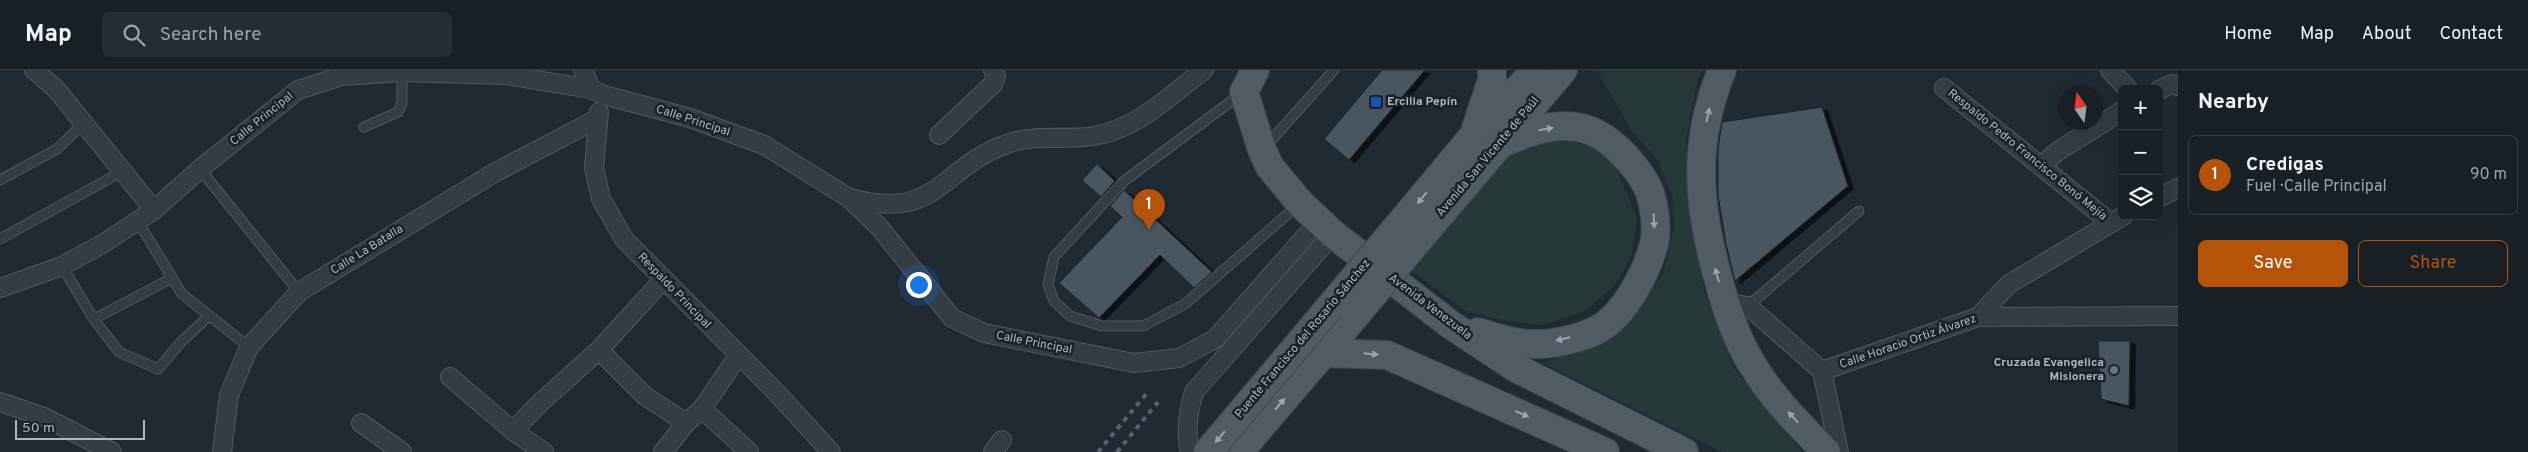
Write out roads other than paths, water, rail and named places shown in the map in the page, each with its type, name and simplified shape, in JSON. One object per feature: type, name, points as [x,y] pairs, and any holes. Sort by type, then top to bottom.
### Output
[{"type":"main road","points":[[1474,135],[1492,80],[1492,70]]},
{"type":"main road","name":"Avenida San Vicente de Paúl","points":[[1452,180],[1474,135],[1536,70]]},
{"type":"main road","name":"Avenida San Vicente de Paúl","points":[[1406,235],[1452,180],[1500,144],[1563,70]]},
{"type":"main road","points":[[1722,70],[1714,91],[1703,138],[1700,183],[1705,230],[1736,304],[1754,368],[1775,397],[1826,452]]},
{"type":"main road","name":"Avenida Venezuela","points":[[1250,81],[1262,150],[1270,167],[1318,219],[1451,325],[1516,368],[1684,452]]},
{"type":"main road","points":[[1451,325],[1512,343],[1539,344],[1597,330],[1630,297],[1642,275],[1655,238],[1650,193],[1638,171],[1607,138],[1587,128],[1566,126],[1535,130],[1500,144]]},
{"type":"main road","name":"Puente Francisco del Rosario Sánchez","points":[[1239,452],[1355,316],[1406,235]]},
{"type":"main road","name":"Puente Francisco del Rosario Sánchez","points":[[1208,452],[1406,235]]},
{"type":"main road","points":[[1323,353],[1387,356],[1605,452]]},
{"type":"street","points":[[34,70],[56,89],[154,210]]},
{"type":"street","points":[[582,70],[597,92]]},
{"type":"street","points":[[938,134],[993,84],[996,76],[993,70]]},
{"type":"street","points":[[850,198],[883,205],[913,201],[940,188],[975,161],[1007,144],[1031,138],[1086,137],[1112,132],[1145,116],[1204,70]]},
{"type":"street","points":[[2110,70],[2124,85]]},
{"type":"street","name":"Calle Principal","points":[[0,288],[62,266],[104,243],[154,210],[200,169],[298,90],[340,73],[402,72],[506,75],[597,92],[690,118],[764,145],[850,198],[880,228],[952,318],[984,333],[1134,363],[1179,358],[1215,339],[1318,219]]},
{"type":"street","points":[[2163,88],[2172,84],[2178,86]]},
{"type":"street","name":"Respaldo Pedro Francisco Bonó Mejía","points":[[1944,88],[2040,166],[2117,219]]},
{"type":"street","name":"Respaldo Principal","points":[[597,92],[594,168],[601,199],[624,239],[738,356],[773,389],[831,452]]},
{"type":"street","points":[[2040,166],[2058,151],[2118,114]]},
{"type":"street","name":"Calle La Batalla","points":[[222,452],[229,395],[249,347],[299,292],[487,177],[597,119]]},
{"type":"street","points":[[2163,196],[2178,188]]},
{"type":"street","points":[[1190,452],[1187,437],[1194,392],[1318,219]]},
{"type":"street","points":[[1978,317],[2009,284],[2117,219]]},
{"type":"street","points":[[513,431],[540,403],[599,350],[663,280]]},
{"type":"street","name":"Calle Horacio Ortiz Álvarez","points":[[1736,304],[1822,371],[1978,317],[2178,316]]},
{"type":"street","points":[[599,350],[645,396],[686,423]]},
{"type":"street","points":[[663,452],[686,423],[702,409],[738,356]]},
{"type":"street","points":[[1822,371],[1839,452]]},
{"type":"street","points":[[450,377],[513,431],[544,452]]},
{"type":"street","points":[[0,402],[44,417],[112,452]]},
{"type":"street","points":[[702,409],[749,452]]},
{"type":"street","points":[[360,423],[402,452]]},
{"type":"lane","points":[[1262,150],[1334,70]]},
{"type":"lane","points":[[364,127],[398,112],[402,103],[402,72]]},
{"type":"lane","points":[[1250,81],[1124,181],[1054,256],[1048,284],[1054,300],[1070,316],[1102,326],[1143,326],[1185,304],[1318,219]]},
{"type":"lane","points":[[0,180],[58,149],[84,123]]},
{"type":"lane","points":[[200,169],[299,292]]},
{"type":"lane","points":[[0,239],[123,171]]},
{"type":"lane","points":[[1736,304],[1859,211]]},
{"type":"lane","points":[[137,220],[182,294],[249,347]]},
{"type":"lane","points":[[62,266],[94,319],[119,352],[158,369],[181,342],[209,316]]},
{"type":"lane","points":[[94,319],[172,278]]},
{"type":"railway","points":[[1098,452],[1147,393]]},
{"type":"railway","points":[[1117,452],[1158,402]]},
{"type":"place","name":"Ercilia Pepín","points":[[1376,102]]},
{"type":"place","name":"Credigas","points":[[1149,230]]},
{"type":"place","name":"Cruzada Evangelica Misionera","points":[[2114,370]]}]
